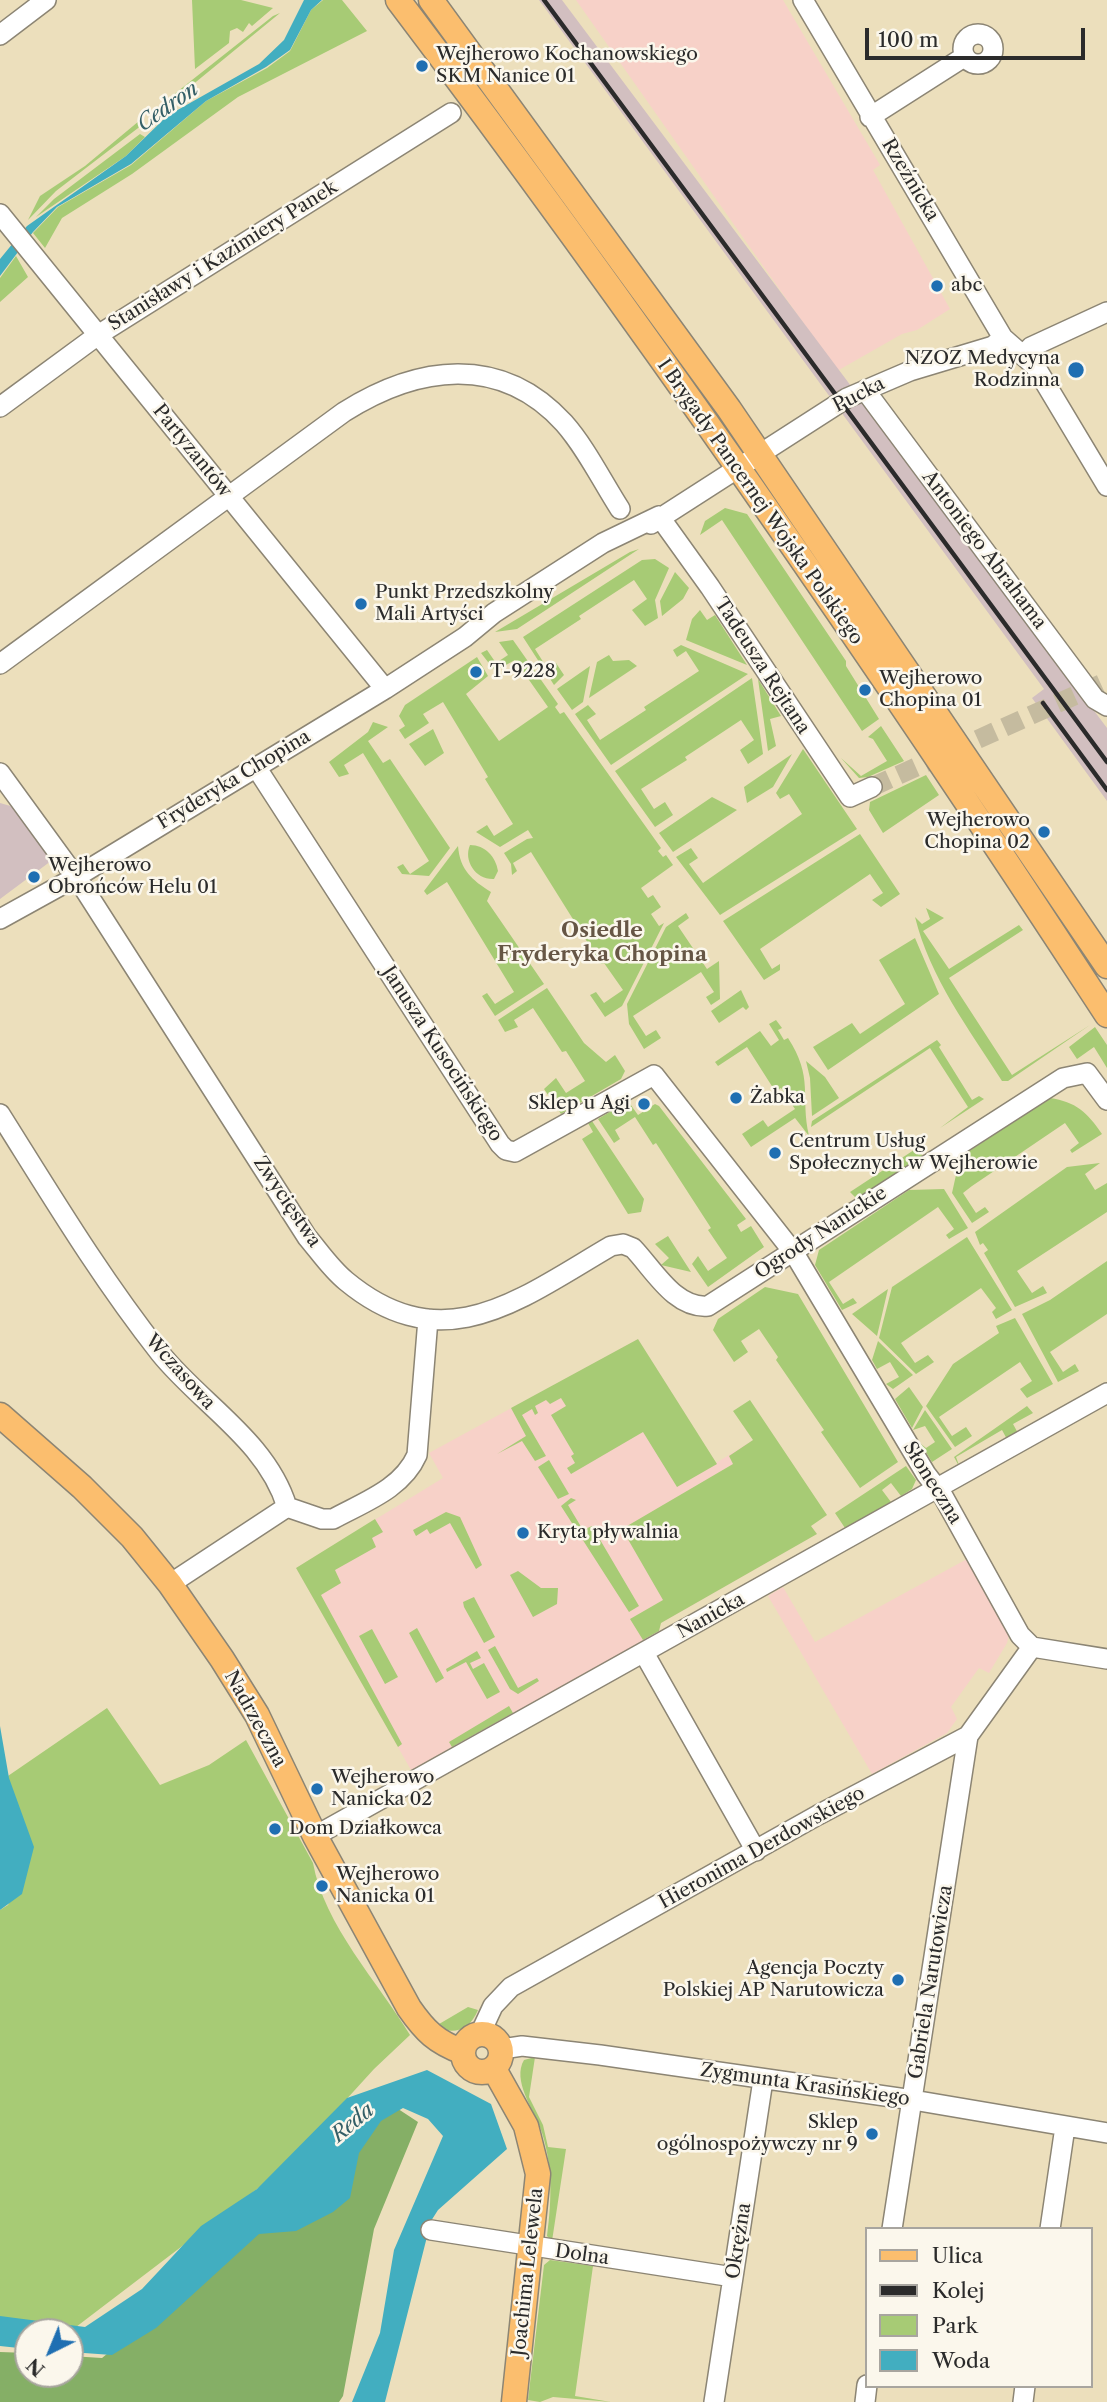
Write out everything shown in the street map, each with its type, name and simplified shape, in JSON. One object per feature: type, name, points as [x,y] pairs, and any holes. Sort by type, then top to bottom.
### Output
[{"type":"main road","name":"I Brygady Pancernej Wojska Polskiego","points":[[398,0],[738,467],[1107,1015]]},
{"type":"main road","name":"I Brygady Pancernej Wojska Polskiego","points":[[431,0],[760,453],[1107,966]]},
{"type":"main road","name":"Nadrzeczna","points":[[0,1415],[82,1487],[132,1538],[170,1584],[257,1715],[314,1836],[424,2031],[438,2042],[463,2052]]},
{"type":"main road","points":[[480,2034],[490,2035],[498,2059],[484,2073],[473,2070],[465,2062],[463,2052],[472,2037],[480,2034]]},
{"type":"main road","name":"Joachima Lelewela","points":[[498,2059],[526,2126],[534,2149],[538,2174],[514,2402]]},
{"type":"street","points":[[0,35],[46,0]]},
{"type":"street","name":"Rzeźnicka","points":[[803,0],[1003,338],[1035,366],[1107,486]]},
{"type":"street","points":[[870,117],[964,57]]},
{"type":"street","name":"Stanisławy i Kazimiery Panek","points":[[0,407],[99,335],[451,113]]},
{"type":"street","name":"Partyzantów","points":[[3,218],[385,689]]},
{"type":"street","points":[[1023,355],[1031,347],[1107,312]]},
{"type":"street","name":"Pucka","points":[[760,453],[865,390],[910,371],[993,346],[1003,338]]},
{"type":"street","points":[[1,664],[365,399],[413,380],[450,373],[502,381],[542,404],[564,424],[620,509]]},
{"type":"street","name":"Antoniego Abrahama","points":[[865,390],[1095,699],[1107,706]]},
{"type":"street","name":"Fryderyka Chopina","points":[[0,919],[76,877],[385,689],[465,637],[502,621],[614,551],[659,516],[760,453]]},
{"type":"street","name":"Tadeusza Rejtana","points":[[659,516],[710,587],[850,797],[872,787]]},
{"type":"street","name":"Janusza Kusocińskiego","points":[[256,767],[506,1150],[515,1152],[654,1074],[794,1253]]},
{"type":"street","name":"Zwycięstwa","points":[[0,773],[76,877],[307,1237],[345,1280],[389,1310],[428,1319],[460,1319],[499,1310],[611,1246],[623,1244],[634,1248],[682,1300],[693,1307],[708,1306]]},
{"type":"street","name":"Ogrody Nanickie","points":[[708,1306],[794,1253],[967,1137],[1063,1078],[1087,1073],[1107,1100]]},
{"type":"street","name":"Wczasowa","points":[[0,1114],[128,1311],[172,1367],[269,1466],[281,1485],[287,1507]]},
{"type":"street","name":"Słoneczna","points":[[794,1253],[936,1486],[1020,1635],[1032,1647]]},
{"type":"street","points":[[170,1584],[287,1507],[322,1519],[333,1519],[399,1482],[410,1470],[416,1455],[428,1319]]},
{"type":"street","name":"Nanicka","points":[[314,1836],[644,1653],[936,1486],[1107,1393]]},
{"type":"street","points":[[1032,1647],[1107,1658]]},
{"type":"street","name":"Hieronima Derdowskiego","points":[[480,2034],[493,2006],[511,1987],[968,1736],[1032,1647]]},
{"type":"street","points":[[644,1653],[756,1851]]},
{"type":"street","name":"Gabriela Narutowicza","points":[[892,2227],[968,1736]]},
{"type":"street","name":"Zygmunta Krasińskiego","points":[[498,2059],[522,2046],[542,2048],[913,2100],[1107,2133]]},
{"type":"street","name":"Okrężna","points":[[714,2402],[763,2080]]},
{"type":"street","points":[[1049,2227],[1065,2127]]},
{"type":"street","name":"Dolna","points":[[431,2230],[532,2248],[733,2277]]},
{"type":"shaded area","points":[[539,0],[562,0],[1107,728],[1107,801],[1032,698],[1044,689]]},
{"type":"shaded area","points":[[576,0],[783,0],[880,165],[873,170],[950,309],[917,330],[902,334],[837,371]]},
{"type":"shaded area","points":[[0,803],[14,807],[51,861],[0,899]]},
{"type":"shaded area","points":[[638,1339],[716,1463],[753,1440],[817,1534],[661,1623],[659,1631],[632,1647],[411,1770],[296,1568],[443,1478],[429,1453]]},
{"type":"shaded area","points":[[967,1559],[1009,1635],[1007,1643],[989,1673],[979,1668],[951,1707],[957,1719],[947,1733],[872,1774],[768,1596],[783,1587],[815,1642]]},
{"type":"green space","points":[[192,0],[241,0],[273,8],[252,26],[249,23],[243,32],[237,28],[230,31],[229,43],[195,69]]},
{"type":"green space","points":[[323,0],[342,0],[367,31],[238,97],[132,174],[62,218],[45,248],[33,233],[58,207],[131,165],[206,101],[267,68],[290,51],[311,10]]},
{"type":"green space","points":[[280,13],[152,118],[149,114]]},
{"type":"green space","points":[[139,121],[142,125],[56,191],[28,220],[40,196],[85,166]]},
{"type":"green space","points":[[140,134],[145,137],[126,156],[36,217],[54,199]]},
{"type":"green space","points":[[16,256],[28,277],[0,302],[0,278]]},
{"type":"green space","points":[[725,508],[747,514],[846,661],[846,666],[879,719],[862,731],[722,520],[700,535],[705,521]]},
{"type":"green space","points":[[639,549],[517,629],[495,632],[630,552]]},
{"type":"green space","points":[[655,559],[669,568],[655,600],[658,618],[645,626],[632,610],[647,599],[634,580],[535,649],[547,668],[556,663],[564,675],[554,685],[523,637],[642,560]]},
{"type":"green space","points":[[675,572],[689,588],[683,599],[662,616],[660,601]]},
{"type":"green space","points":[[700,610],[707,620],[715,615],[747,665],[686,640],[692,619]]},
{"type":"green space","points":[[513,640],[558,704],[555,707],[560,714],[564,712],[661,848],[658,851],[663,857],[666,855],[673,865],[641,888],[648,898],[653,895],[661,907],[651,914],[659,926],[664,923],[622,1006],[605,1017],[590,995],[596,992],[604,1003],[623,990],[604,963],[601,964],[531,852],[513,863],[517,871],[512,875],[511,864],[504,853],[533,838],[528,830],[500,847],[476,832],[487,825],[494,836],[513,824],[443,702],[423,714],[429,723],[405,739],[399,730],[405,726],[399,716],[405,705],[477,657],[488,676],[466,694],[499,741],[548,707],[515,660],[495,671],[481,653],[487,650],[496,663],[508,655],[499,642]]},
{"type":"green space","points":[[681,645],[748,674],[611,765],[575,714],[588,705],[596,714],[587,720],[600,740],[699,671],[686,651],[677,657],[673,650]]},
{"type":"green space","points":[[609,655],[613,661],[629,660],[637,666],[589,698],[597,662]]},
{"type":"green space","points":[[590,666],[583,702],[572,710],[557,689]]},
{"type":"green space","points":[[752,678],[763,754],[748,764],[740,750],[754,740],[741,720],[685,757],[687,760],[641,789],[654,809],[665,802],[673,815],[655,827],[615,771]]},
{"type":"green space","points":[[758,679],[781,716],[770,719],[776,746],[768,751]]},
{"type":"green space","points":[[373,722],[388,727],[368,741],[383,763],[390,759],[450,848],[429,876],[402,874],[397,867],[403,864],[410,874],[429,861],[363,753],[344,765],[349,774],[339,777],[329,762],[368,732]]},
{"type":"green space","points":[[881,726],[904,761],[868,777],[859,778],[841,758],[861,776],[887,761],[873,739],[868,737]]},
{"type":"green space","points":[[433,729],[444,753],[425,766],[409,744]]},
{"type":"green space","points":[[803,749],[857,829],[720,915],[676,857],[691,848],[698,858],[689,864],[703,883],[802,814],[789,794],[780,799],[776,793]]},
{"type":"green space","points":[[792,754],[773,787],[747,803],[744,787]]},
{"type":"green space","points":[[926,775],[939,795],[883,833],[869,810],[870,802]]},
{"type":"green space","points":[[712,797],[737,810],[673,852],[659,833]]},
{"type":"green space","points":[[860,834],[900,894],[881,907],[872,900],[883,893],[870,874],[760,949],[772,969],[780,964],[780,970],[764,980],[723,921]]},
{"type":"green space","points":[[470,845],[480,847],[492,857],[498,871],[494,879],[482,876],[473,868],[468,857]]},
{"type":"green space","points":[[458,846],[464,868],[491,892],[487,901],[544,984],[495,1016],[482,996],[487,993],[495,1004],[514,992],[447,882],[427,895],[424,891]]},
{"type":"green space","points":[[926,908],[944,918],[923,931],[949,969],[1019,925],[1023,930],[949,978],[1012,1075],[1090,1025],[1008,1081],[1002,1081],[940,982],[930,961],[915,917],[922,924],[930,919]]},
{"type":"green space","points":[[686,913],[689,918],[678,926],[707,969],[719,961],[720,999],[711,1005],[706,997],[714,992],[701,972],[633,1016],[646,1036],[656,1030],[661,1038],[644,1049],[629,1024],[627,1004],[666,927]]},
{"type":"green space","points":[[915,938],[939,994],[828,1070],[813,1047],[852,1023],[860,1034],[905,1004],[879,960]]},
{"type":"green space","points":[[547,988],[584,1043],[606,1062],[615,1055],[625,1071],[621,1079],[561,1114],[544,1089],[556,1078],[566,1093],[585,1081],[566,1051],[562,1052],[533,1008],[514,1020],[518,1027],[505,1032],[498,1020]]},
{"type":"green space","points":[[741,990],[749,1007],[746,1010],[743,1007],[719,1023],[711,1011]]},
{"type":"green space","points":[[776,1020],[782,1028],[778,1030],[784,1040],[788,1038],[801,1064],[809,1136],[795,1118],[751,1147],[742,1134],[763,1120],[768,1127],[795,1109],[781,1088],[775,1091],[747,1047],[718,1066],[715,1062],[760,1031],[771,1046],[779,1040],[769,1024]]},
{"type":"green space","points":[[1095,1027],[1107,1045],[1107,1068],[1094,1047],[1077,1059],[1069,1047]]},
{"type":"green space","points":[[937,1040],[972,1100],[979,1096],[984,1099],[940,1128],[968,1107],[930,1048],[811,1127],[812,1121]]},
{"type":"green space","points":[[806,1061],[825,1077],[839,1098],[812,1116],[810,1078]]},
{"type":"green space","points":[[1050,1098],[1080,1109],[1102,1134],[1072,1153],[1070,1150],[1079,1143],[1065,1123],[972,1186],[963,1193],[976,1213],[985,1207],[989,1212],[972,1223],[952,1193],[960,1157]]},
{"type":"green space","points":[[628,1101],[638,1115],[655,1104],[659,1106],[746,1219],[737,1225],[741,1232],[751,1226],[764,1247],[708,1287],[692,1264],[698,1256],[708,1271],[727,1258],[708,1230],[711,1228],[656,1143],[653,1145],[635,1117],[615,1130],[620,1139],[614,1143],[598,1119]]},
{"type":"green space","points":[[592,1121],[644,1199],[641,1212],[628,1214],[582,1139],[593,1132],[588,1123]]},
{"type":"green space","points":[[917,1148],[924,1158],[859,1201],[850,1192]]},
{"type":"green space","points":[[1100,1163],[1085,1174],[1095,1190],[1107,1183],[1107,1212],[1017,1271],[1032,1293],[1043,1286],[1047,1293],[1015,1307],[984,1253],[988,1250],[983,1243],[980,1245],[975,1232],[1067,1167]]},
{"type":"green space","points":[[944,1189],[968,1228],[949,1239],[946,1235],[954,1229],[938,1207],[829,1282],[843,1304],[853,1298],[857,1303],[842,1310],[815,1265],[819,1250],[909,1190]]},
{"type":"green space","points":[[668,1236],[691,1272],[661,1265],[669,1258],[655,1244]]},
{"type":"green space","points":[[967,1237],[1012,1310],[996,1319],[992,1312],[996,1308],[981,1288],[901,1343],[915,1363],[928,1355],[934,1362],[916,1374],[879,1338],[892,1287]]},
{"type":"green space","points":[[1107,1261],[1107,1314],[1050,1352],[1063,1372],[1075,1364],[1079,1371],[1058,1382],[1022,1314],[1050,1300]]},
{"type":"green space","points":[[765,1287],[798,1294],[898,1462],[860,1488],[821,1432],[824,1430],[776,1360],[778,1357],[759,1329],[741,1341],[748,1352],[734,1362],[713,1330],[718,1319]]},
{"type":"green space","points":[[888,1289],[877,1336],[852,1314]]},
{"type":"green space","points":[[1015,1318],[1053,1384],[1027,1398],[1020,1389],[1032,1381],[1020,1362],[939,1417],[952,1436],[966,1427],[972,1436],[955,1447],[926,1406],[953,1364],[999,1333],[996,1326]]},
{"type":"green space","points":[[638,1339],[717,1464],[677,1487],[643,1432],[571,1474],[567,1468],[575,1463],[571,1456],[574,1454],[551,1415],[566,1406],[561,1398],[550,1404],[546,1400],[535,1406],[538,1413],[535,1415],[532,1409],[522,1415],[546,1456],[535,1461],[522,1441],[497,1454],[526,1436],[511,1408]]},
{"type":"green space","points":[[878,1341],[913,1375],[893,1389],[886,1384],[899,1377],[890,1362],[877,1369],[872,1360]]},
{"type":"green space","points":[[909,1387],[923,1407],[912,1428],[895,1399]]},
{"type":"green space","points":[[750,1400],[827,1515],[811,1526],[817,1534],[661,1623],[659,1631],[643,1640],[630,1619],[663,1600],[622,1529],[733,1464],[729,1456],[753,1440],[733,1411]]},
{"type":"green space","points":[[1027,1406],[1033,1413],[1013,1424],[1019,1435],[1008,1441],[1002,1430],[956,1457],[960,1468],[954,1457]]},
{"type":"green space","points":[[925,1410],[952,1449],[932,1462],[921,1444],[926,1448],[935,1442],[925,1426],[913,1430]]},
{"type":"green space","points":[[549,1460],[569,1494],[558,1499],[538,1467]]},
{"type":"green space","points":[[906,1466],[916,1480],[912,1489],[901,1496],[891,1483],[882,1490],[891,1502],[845,1528],[835,1513]]},
{"type":"green space","points":[[571,1498],[576,1500],[568,1505],[583,1530],[592,1526],[639,1606],[629,1612],[561,1506]]},
{"type":"green space","points":[[446,1512],[460,1517],[482,1565],[476,1569],[450,1523],[430,1534],[427,1529],[416,1536],[413,1530]]},
{"type":"green space","points":[[375,1519],[383,1532],[372,1538],[376,1547],[335,1570],[341,1583],[321,1595],[402,1744],[398,1747],[296,1568]]},
{"type":"green space","points":[[518,1571],[541,1588],[558,1588],[557,1604],[533,1617],[510,1575]]},
{"type":"green space","points":[[474,1597],[495,1637],[484,1643],[464,1607],[463,1602]]},
{"type":"green space","points":[[417,1628],[444,1678],[436,1683],[409,1633]]},
{"type":"green space","points":[[372,1629],[398,1677],[385,1684],[359,1636]]},
{"type":"green space","points":[[495,1646],[518,1688],[537,1678],[539,1681],[518,1694],[510,1689],[488,1650]]},
{"type":"green space","points":[[477,1651],[481,1658],[470,1663],[473,1669],[484,1663],[500,1692],[487,1699],[466,1662],[447,1672],[446,1669]]},
{"type":"green space","points":[[509,1706],[513,1713],[452,1747],[449,1742]]},
{"type":"green space","points":[[107,1708],[160,1785],[209,1765],[246,1740],[313,1863],[328,1909],[340,1931],[410,2035],[374,2069],[282,2170],[84,2321],[84,2318],[14,2318],[14,2325],[0,2324],[0,1910],[8,1905],[23,1875],[5,1778]]},
{"type":"green space","points":[[468,2007],[478,2010],[466,2027],[448,2031],[434,2027]]},
{"type":"green space","points":[[535,2057],[529,2097],[543,2125],[548,2147],[566,2149],[552,2241],[547,2236],[550,2195],[547,2154],[540,2127],[520,2076],[524,2060]]},
{"type":"green space","points":[[386,2101],[418,2122],[374,2229],[343,2396],[339,2402],[0,2402],[0,2352],[14,2352],[14,2388],[84,2388],[84,2357],[102,2358],[269,2221]]},
{"type":"green space","points":[[550,2260],[593,2266],[575,2396],[611,2402],[553,2397],[540,2402],[528,2400],[544,2265]]},
{"type":"water","points":[[304,0],[322,0],[311,10],[290,50],[206,101],[131,164],[57,207],[33,232],[0,276],[0,259],[27,226],[126,156],[167,116],[259,64],[284,40]]},
{"type":"water","points":[[0,1726],[9,1778],[34,1847],[22,1894],[0,1910]]},
{"type":"water","name":"Reda","points":[[427,2070],[491,2104],[507,2149],[438,2210],[431,2221],[385,2402],[352,2402],[380,2333],[394,2250],[443,2136],[428,2119],[403,2108],[381,2121],[359,2153],[350,2198],[333,2212],[296,2231],[259,2234],[156,2328],[112,2355],[84,2353],[84,2327],[142,2289],[201,2226],[257,2189],[347,2098]]},
{"type":"water","points":[[0,2316],[15,2318],[14,2348],[0,2346]]},
{"type":"tunnel","points":[[872,787],[1107,681]]},
{"type":"railway","points":[[544,0],[1107,762]]},
{"type":"railway","points":[[1043,703],[1107,790]]},
{"type":"place","name":"Wejherowo Kochanowskiego SKM Nanice 01","points":[[422,66]]},
{"type":"place","name":"abc","points":[[937,286]]},
{"type":"place","name":"NZOZ Medycyna Rodzinna","points":[[1076,370]]},
{"type":"place","name":"Punkt Przedszkolny Mali Artyści","points":[[361,604]]},
{"type":"place","name":"T-9228","points":[[476,672]]},
{"type":"place","name":"Wejherowo Chopina 01","points":[[865,690]]},
{"type":"place","name":"Wejherowo Chopina 02","points":[[1044,832]]},
{"type":"place","name":"Wejherowo Obrońców Helu 01","points":[[34,877]]},
{"type":"place","name":"Żabka","points":[[736,1098]]},
{"type":"place","name":"Sklep u Agi","points":[[644,1104]]},
{"type":"place","name":"Centrum Usług Społecznych w Wejherowie","points":[[775,1153]]},
{"type":"place","name":"Kryta pływalnia","points":[[523,1533]]},
{"type":"place","name":"Wejherowo Nanicka 02","points":[[317,1789]]},
{"type":"place","name":"Dom Działkowca","points":[[275,1829]]},
{"type":"place","name":"Wejherowo Nanicka 01","points":[[322,1886]]},
{"type":"place","name":"Agencja Poczty Polskiej AP Narutowicza","points":[[898,1980]]},
{"type":"place","name":"Sklep ogólnospożywczy nr 9","points":[[872,2134]]},
{"type":"district","name":"Osiedle Fryderyka Chopina","points":[[602,943]]},
{"type":"water label","name":"Cedron","points":[[168,107]]}]
